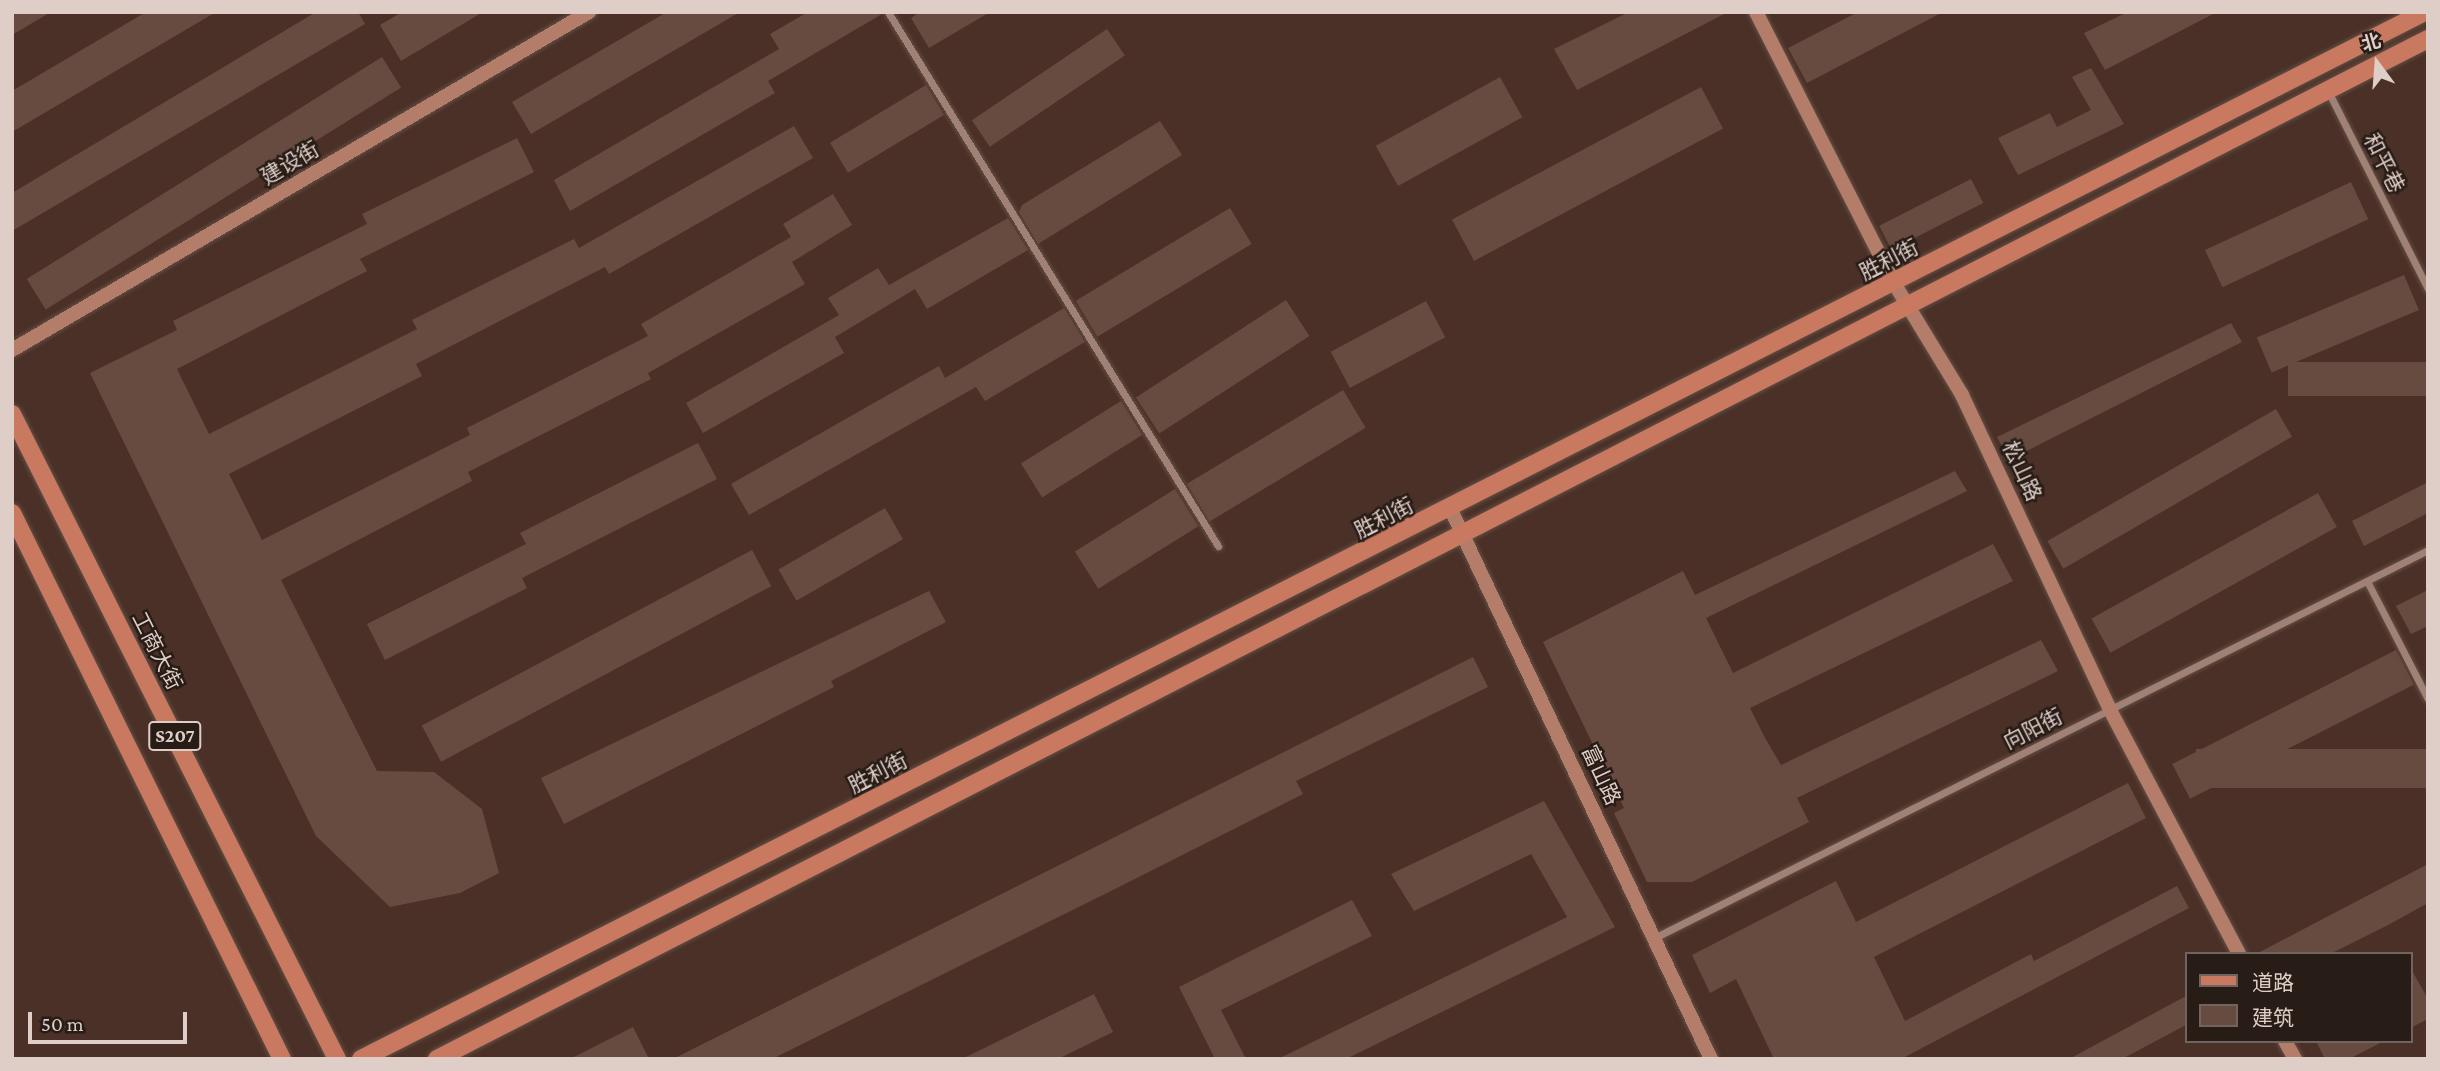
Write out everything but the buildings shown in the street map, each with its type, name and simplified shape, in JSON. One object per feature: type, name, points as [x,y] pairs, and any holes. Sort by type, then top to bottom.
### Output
[{"type":"main road","name":"胜利街","points":[[360,1059],[1451,510],[2425,12]]},
{"type":"main road","points":[[437,1059],[1463,531],[2428,39]]},
{"type":"main road","name":"工商大街","points":[[12,414],[337,1059]]},
{"type":"main road","name":"S207","points":[[12,513],[282,1059]]},
{"type":"street","name":"建设街","points":[[12,350],[589,12]]},
{"type":"street","points":[[888,12],[1218,546]]},
{"type":"street","name":"松山路","points":[[1756,12],[1894,283],[1962,395],[2110,710],[2238,952]]},
{"type":"street","name":"和平巷","points":[[2328,90],[2428,289]]},
{"type":"street","name":"富山路","points":[[1451,510],[1711,1059]]},
{"type":"street","name":"向阳街","points":[[1654,938],[2428,550]]},
{"type":"street","points":[[2367,581],[2428,699]]},
{"type":"street","points":[[2287,1043],[2295,1059]]}]
